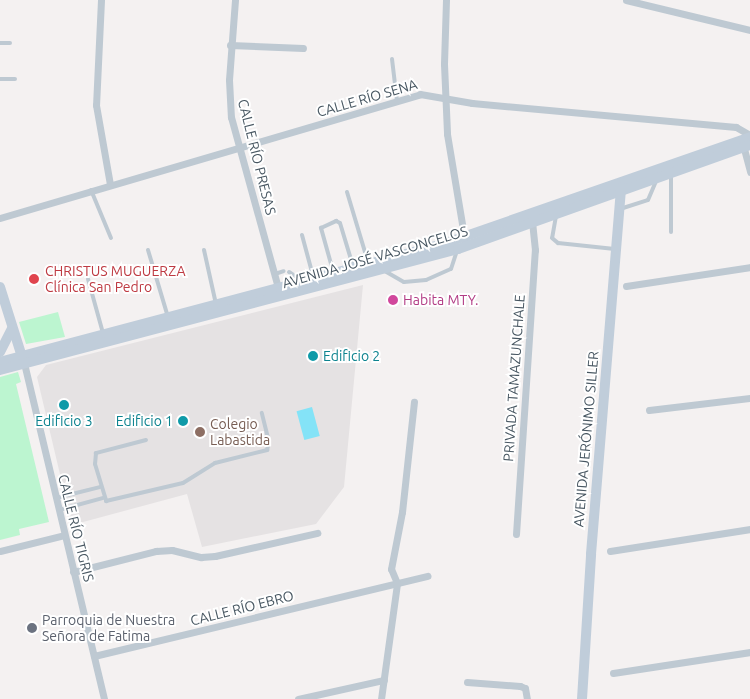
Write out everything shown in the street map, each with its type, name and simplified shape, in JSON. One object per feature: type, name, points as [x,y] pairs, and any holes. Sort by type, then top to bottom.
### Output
[{"type":"main road","name":"AVENIDA JOSÉ VASCONCELOS","points":[[532,218],[556,214],[621,187],[671,173],[747,141]]},
{"type":"main road","name":"AVENIDA JOSÉ VASCONCELOS","points":[[0,370],[23,360],[104,338],[383,270],[463,244],[747,141]]},
{"type":"main road","name":"AVENIDA JERÓNIMO SILLER","points":[[582,699],[591,554],[621,187]]},
{"type":"main road","name":"AVENIDA JOSÉ VASCONCELOS","points":[[104,338],[168,317],[217,309],[313,278],[463,244]]},
{"type":"main road","points":[[0,287],[23,360]]},
{"type":"main road","points":[[0,352],[12,328]]},
{"type":"main road","name":"AVENIDA JOSÉ VASCONCELOS","points":[[0,362],[23,360]]},
{"type":"street","points":[[101,0],[96,105],[110,184]]},
{"type":"street","name":"CALLE RÍO PRESAS","points":[[235,0],[230,46],[229,99],[239,148],[278,288]]},
{"type":"street","points":[[446,0],[445,98],[453,183],[463,244]]},
{"type":"street","points":[[626,0],[750,30]]},
{"type":"street","points":[[230,46],[302,48]]},
{"type":"street","name":"CALLE RÍO SENA","points":[[0,218],[110,184],[425,94],[445,98],[736,127],[747,141]]},
{"type":"street","points":[[747,141],[750,172]]},
{"type":"street","name":"PRIVADA TAMAZUNCHALE","points":[[516,534],[534,250],[532,218]]},
{"type":"street","points":[[626,286],[750,267]]},
{"type":"street","name":"CALLE RÍO TIGRIS","points":[[23,360],[104,699]]},
{"type":"street","points":[[649,410],[750,398]]},
{"type":"street","points":[[381,699],[397,583],[391,569],[402,512],[414,402]]},
{"type":"street","points":[[610,551],[750,529]]},
{"type":"street","points":[[73,572],[156,551],[172,550],[194,556],[215,556],[317,533]]},
{"type":"street","points":[[0,551],[64,536]]},
{"type":"street","name":"CALLE RÍO EBRO","points":[[94,656],[428,576]]},
{"type":"street","points":[[613,673],[750,652]]},
{"type":"street","points":[[298,699],[384,680]]},
{"type":"street","points":[[466,682],[520,686],[525,688],[526,699]]},
{"type":"lane","points":[[0,43],[10,43]]},
{"type":"lane","points":[[392,59],[397,101]]},
{"type":"lane","points":[[0,79],[15,79]]},
{"type":"lane","points":[[671,173],[671,232]]},
{"type":"lane","points":[[620,209],[648,200],[657,178]]},
{"type":"lane","points":[[91,190],[111,238]]},
{"type":"lane","points":[[347,192],[369,264]]},
{"type":"lane","points":[[556,214],[552,238],[558,243],[616,250]]},
{"type":"lane","points":[[333,274],[321,228],[336,221],[340,223],[354,268]]},
{"type":"lane","points":[[302,235],[313,278]]},
{"type":"lane","points":[[383,270],[404,282],[426,280],[451,269],[463,244]]},
{"type":"lane","points":[[148,250],[168,317]]},
{"type":"lane","points":[[204,250],[217,309]]},
{"type":"lane","points":[[274,274],[287,272],[302,281]]},
{"type":"lane","points":[[88,279],[104,338]]},
{"type":"lane","points":[[59,510],[103,498],[110,501],[183,483],[215,463],[267,450],[269,442],[262,413]]},
{"type":"lane","points":[[103,498],[94,458],[96,453],[146,440]]},
{"type":"lane","points":[[56,498],[100,487]]},
{"type":"shaded area","name":"Colegio Labastida","points":[[363,285],[344,487],[316,524],[202,547],[187,494],[72,525],[37,377],[46,365]]},
{"type":"green space","points":[[58,312],[65,337],[26,344],[19,322]]},
{"type":"green space","points":[[18,372],[21,382],[16,384],[49,522],[19,529],[20,535],[0,540],[0,377]]},
{"type":"water","points":[[312,407],[320,436],[304,440],[297,411]]},
{"type":"place","name":"CHRISTUS MUGUERZA Clínica San Pedro","points":[[34,279]]},
{"type":"place","name":"Habita MTY.","points":[[393,300]]},
{"type":"place","name":"Edificio 2","points":[[313,356]]},
{"type":"place","name":"Edificio 3","points":[[64,405]]},
{"type":"place","name":"Edificio 1","points":[[183,421]]},
{"type":"place","name":"Colegio Labastida","points":[[200,432]]},
{"type":"place","name":"Parroquia de Nuestra Señora de Fatima","points":[[32,628]]}]
